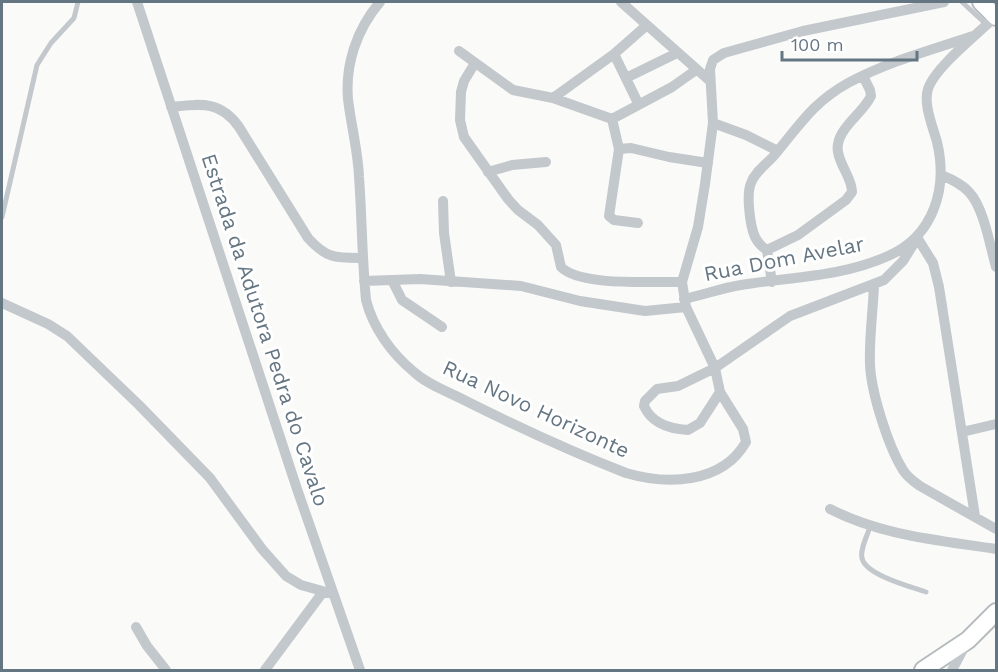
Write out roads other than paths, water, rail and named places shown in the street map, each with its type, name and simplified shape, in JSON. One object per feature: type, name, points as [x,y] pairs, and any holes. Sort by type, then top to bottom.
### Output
[{"type":"main road","points":[[981,2],[993,19]]},
{"type":"main road","points":[[923,670],[968,640],[996,612]]},
{"type":"street","name":"Estrada da Adutora Pedra do Cavalo","points":[[137,2],[328,593],[360,670]]},
{"type":"street","name":"Rua Novo Horizonte","points":[[380,2],[356,41],[351,61],[348,92],[359,166],[366,300],[375,324],[392,349],[412,371],[427,381],[526,431],[626,473],[653,479],[689,479],[705,475],[723,466],[742,450],[746,436],[720,392]]},
{"type":"street","points":[[621,2],[711,81]]},
{"type":"street","points":[[920,234],[895,270],[874,285],[790,316],[715,368],[678,386],[657,389],[650,394],[644,406],[654,420],[665,426],[688,430],[700,423],[720,392],[715,368],[685,303],[682,282],[698,227],[708,163],[713,123],[711,64],[724,53],[803,31],[944,2]]},
{"type":"street","name":"Rua Dom Avelar","points":[[364,281],[392,280],[521,286],[580,301],[645,311],[685,303],[741,285],[849,269],[888,256],[920,234],[936,205],[941,190],[939,150],[927,102],[927,91],[941,69],[993,19]]},
{"type":"street","points":[[553,98],[614,54],[647,25]]},
{"type":"street","points":[[772,282],[767,250],[759,243],[753,230],[749,191],[755,177],[798,124],[819,103],[841,87],[862,76],[976,35]]},
{"type":"street","points":[[459,51],[513,90],[553,98],[612,118],[672,87],[696,70]]},
{"type":"street","points":[[626,78],[677,53]]},
{"type":"street","points":[[614,54],[638,103]]},
{"type":"street","points":[[475,63],[462,87],[460,120],[464,137],[518,210],[538,225],[552,240],[559,251],[559,263],[565,271],[594,280],[682,282]]},
{"type":"street","points":[[767,250],[798,235],[846,200],[852,192],[852,185],[839,157],[837,144],[871,96],[862,76]]},
{"type":"street","points":[[171,107],[204,104],[227,114],[239,127],[303,230],[317,248],[335,258],[363,258]]},
{"type":"street","points":[[612,118],[619,149],[609,216],[614,220],[638,223]]},
{"type":"street","points":[[713,123],[746,135],[778,151]]},
{"type":"street","points":[[619,149],[631,148],[669,158],[708,163]]},
{"type":"street","points":[[488,172],[512,165],[546,162]]},
{"type":"street","points":[[941,175],[960,184],[973,197],[996,267]]},
{"type":"street","points":[[443,201],[444,233],[451,282]]},
{"type":"street","points":[[920,234],[933,263],[939,287],[975,516]]},
{"type":"street","points":[[392,280],[402,300],[442,327]]},
{"type":"street","points":[[874,285],[870,367],[889,442],[903,470],[911,480],[996,529]]},
{"type":"street","points":[[2,303],[48,324],[67,336],[210,478],[274,564],[286,576],[300,585],[328,593],[266,670]]},
{"type":"street","points":[[962,432],[996,424]]},
{"type":"street","points":[[830,508],[870,527],[888,532],[996,549]]},
{"type":"street","points":[[136,627],[147,646],[166,670]]},
{"type":"street","points":[[952,670],[968,640]]},
{"type":"lane","points":[[2,218],[37,65],[51,43],[74,18],[78,2]]},
{"type":"lane","points":[[962,2],[993,19],[996,5]]},
{"type":"lane","points":[[870,527],[861,558],[866,566],[875,573],[926,592]]}]
